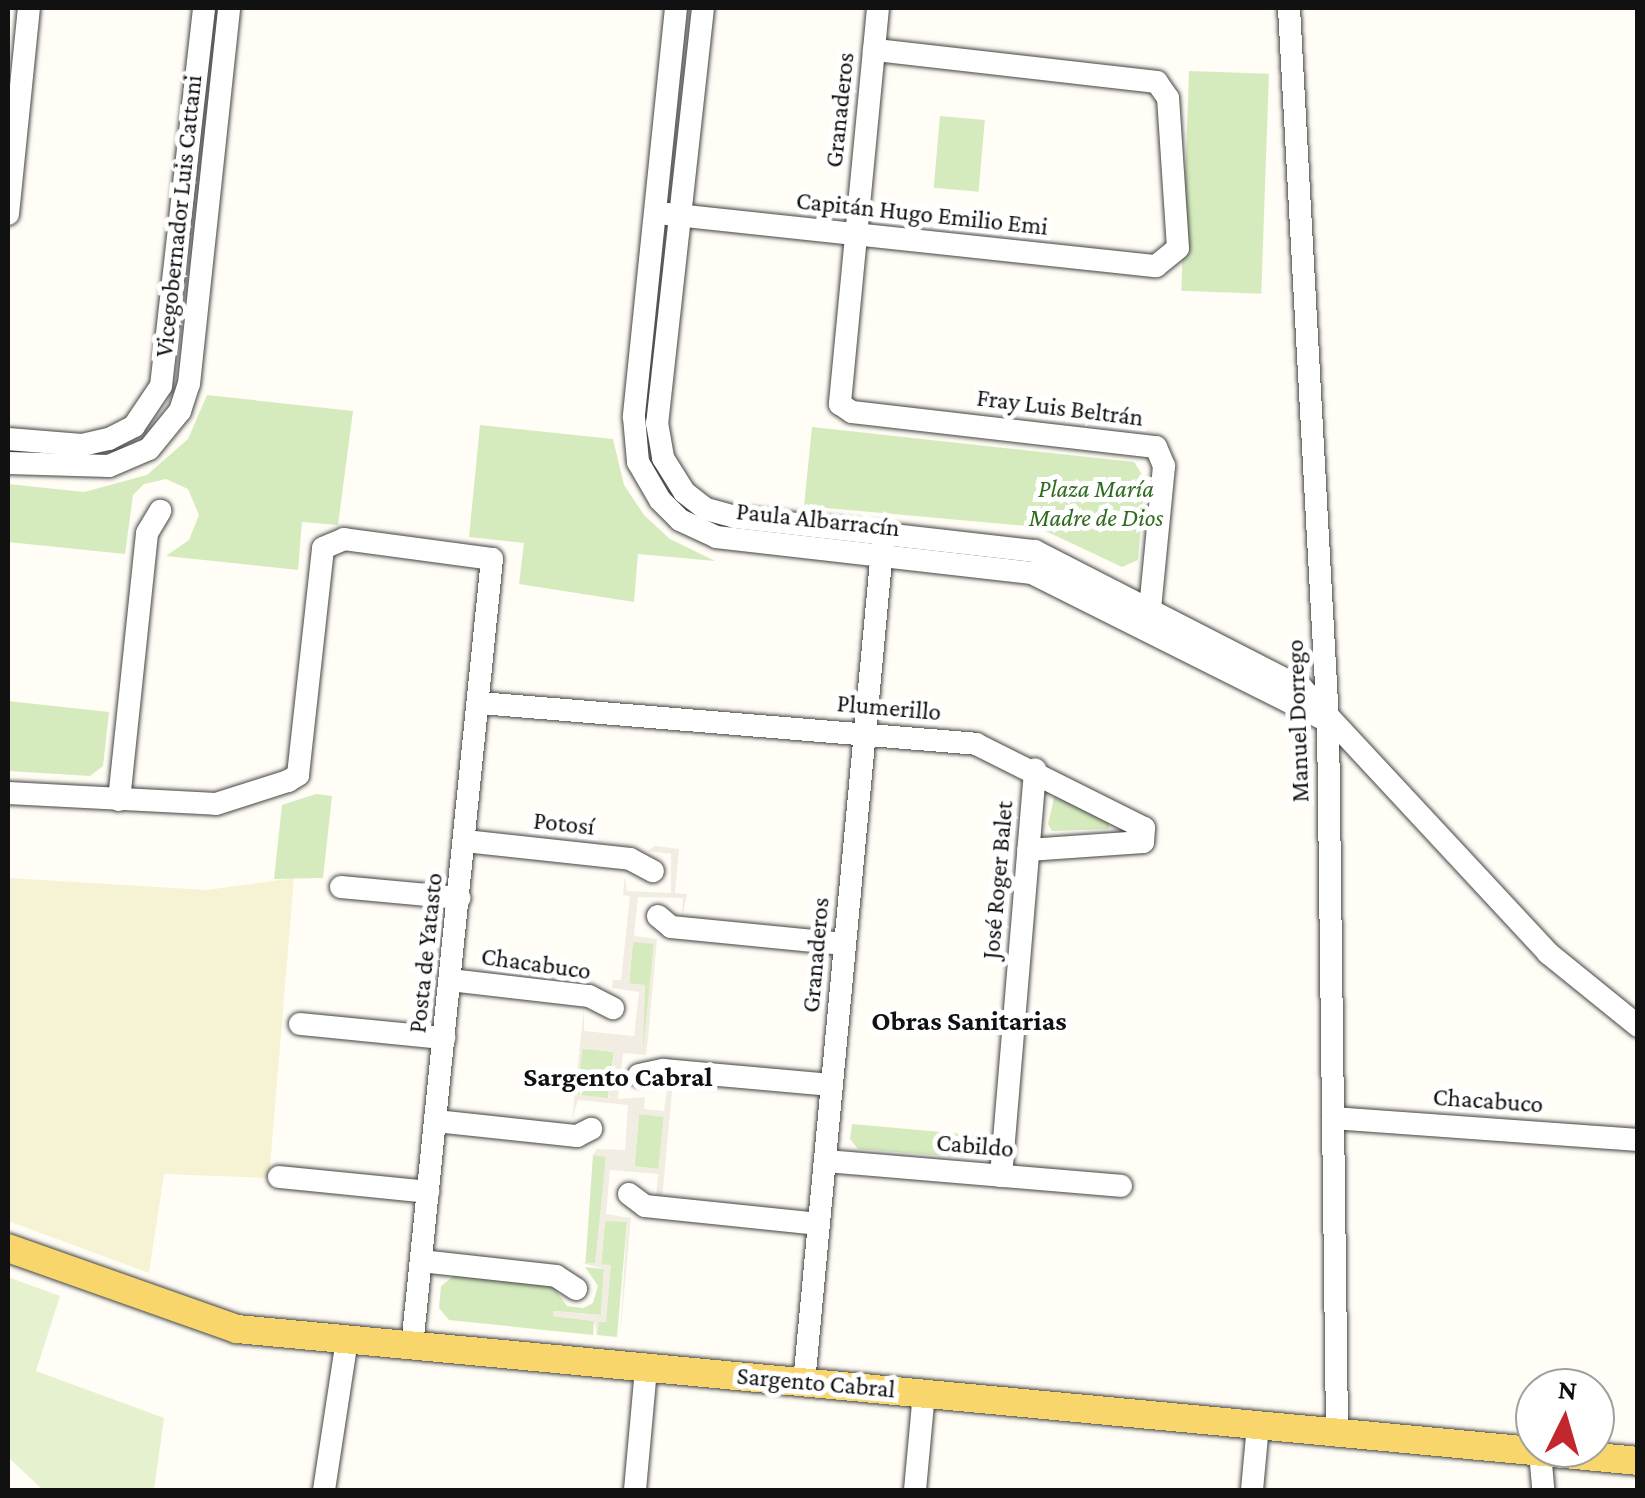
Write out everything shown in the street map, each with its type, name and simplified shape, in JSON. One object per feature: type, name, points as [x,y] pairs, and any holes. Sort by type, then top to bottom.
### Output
[{"type":"main road","name":"Sargento Cabral","points":[[8,1248],[212,1324],[1515,1450]]},
{"type":"street","points":[[8,214],[14,85],[28,8]]},
{"type":"street","name":"Vicegobernador Luis Cattani","points":[[8,439],[96,443],[134,426],[148,412],[164,376],[204,8]]},
{"type":"street","name":"Vicegobernador Luis Cattani","points":[[8,464],[109,466],[149,449],[171,428],[189,384],[229,8]]},
{"type":"street","name":"Paula Albarracín","points":[[676,8],[633,434],[652,490],[680,520],[716,537],[883,543]]},
{"type":"street","name":"Paula Albarracín","points":[[703,8],[658,423],[676,484],[720,514],[1032,573],[1149,620],[1328,722],[1548,953],[1638,1026]]},
{"type":"street","name":"Granaderos","points":[[837,398],[878,8]]},
{"type":"street","name":"Manuel Dorrego","points":[[1290,8],[1328,722],[1337,1433]]},
{"type":"street","name":"Capitán Hugo Emilio Emi","points":[[653,213],[1156,266],[1178,248],[1168,98],[1150,80],[874,50]]},
{"type":"street","name":"Fray Luis Beltrán","points":[[837,398],[852,412],[1156,448],[1164,466],[1149,620]]},
{"type":"street","points":[[8,793],[119,800],[147,533],[160,511]]},
{"type":"street","name":"Posta de Yatasto","points":[[119,800],[216,804],[298,775],[319,556],[330,541],[484,555],[494,566],[412,1346]]},
{"type":"street","name":"Granaderos","points":[[804,1382],[883,543]]},
{"type":"street","name":"Plumerillo","points":[[480,703],[988,746],[1144,828],[1143,842],[1028,850]]},
{"type":"street","name":"José Roger Balet","points":[[1000,1176],[1035,769]]},
{"type":"street","name":"Potosí","points":[[465,841],[630,859],[653,871]]},
{"type":"street","points":[[342,887],[459,898]]},
{"type":"street","points":[[658,916],[671,927],[844,944]]},
{"type":"street","name":"Chacabuco","points":[[450,980],[588,996],[612,1008]]},
{"type":"street","points":[[300,1024],[444,1038]]},
{"type":"street","points":[[639,1076],[663,1070],[832,1085]]},
{"type":"street","name":"Chacabuco","points":[[1334,1118],[1638,1140]]},
{"type":"street","points":[[436,1122],[576,1136],[591,1129]]},
{"type":"street","name":"Cabildo","points":[[824,1162],[1121,1186]]},
{"type":"street","points":[[279,1177],[428,1192]]},
{"type":"street","points":[[629,1194],[645,1206],[819,1224]]},
{"type":"street","points":[[421,1261],[556,1276],[576,1288]]},
{"type":"street","points":[[324,1490],[347,1340]]},
{"type":"street","points":[[634,1490],[646,1368]]},
{"type":"street","points":[[915,1490],[924,1393]]},
{"type":"street","points":[[1252,1490],[1258,1425]]},
{"type":"shaded area","points":[[655,846],[679,849],[675,893],[687,894],[682,919],[683,898],[638,897],[634,936],[657,939],[648,1039],[646,1055],[623,1053],[618,1099],[645,1097],[644,1109],[664,1111],[668,1081],[673,1082],[662,1198],[656,1197],[658,1174],[610,1170],[606,1214],[631,1218],[620,1337],[627,1222],[605,1221],[601,1264],[611,1265],[606,1322],[599,1321],[597,1335],[594,1321],[553,1316],[553,1311],[601,1315],[604,1269],[581,1263],[595,1263],[606,1157],[593,1155],[597,1149],[625,1150],[628,1105],[578,1100],[572,1120],[584,1008],[584,1031],[634,1036],[639,992],[612,988],[613,980],[621,980],[630,896],[623,895],[625,876],[627,891],[671,893],[671,854],[648,851]],"holes":[[[633,942],[654,944],[643,1050],[645,985],[629,983]],[[582,1049],[614,1052],[609,1098],[578,1095]],[[639,1114],[664,1117],[658,1169],[634,1166]]]},
{"type":"shaded area","points":[[8,878],[207,890],[294,878],[269,1178],[164,1174],[149,1273],[8,1221]]},
{"type":"green space","points":[[1189,71],[1269,74],[1261,294],[1181,291]]},
{"type":"green space","points":[[940,116],[985,120],[979,192],[934,188]]},
{"type":"green space","points":[[207,395],[353,411],[338,525],[302,522],[298,570],[166,556],[189,540],[199,515],[188,489],[166,479],[144,484],[133,495],[125,554],[8,542],[8,484],[84,492],[147,475],[188,439]]},
{"type":"green space","points":[[480,425],[613,439],[624,485],[644,515],[670,539],[715,561],[638,554],[634,602],[519,584],[524,543],[469,537]]},
{"type":"green space","name":"Plaza María Madre de Dios","points":[[812,427],[1134,462],[1145,479],[1138,560],[1122,567],[1037,527],[804,506]]},
{"type":"green space","points":[[8,701],[109,712],[103,766],[90,776],[8,771]]},
{"type":"green space","points":[[316,794],[332,796],[323,878],[274,879],[282,805]]},
{"type":"green space","points":[[1055,794],[1109,823],[1109,829],[1052,831],[1048,824]]},
{"type":"green space","points":[[633,941],[654,943],[644,1050],[638,1050],[645,986],[629,984]]},
{"type":"green space","points":[[582,1048],[614,1052],[608,1099],[576,1095]]},
{"type":"green space","points":[[639,1114],[664,1116],[659,1169],[634,1167]]},
{"type":"green space","points":[[852,1124],[985,1136],[984,1148],[971,1158],[858,1149],[850,1139]]},
{"type":"green space","points":[[593,1155],[606,1156],[598,1265],[585,1264]]},
{"type":"green space","points":[[605,1220],[627,1222],[617,1337],[597,1335],[598,1321],[605,1322],[610,1265],[601,1265]]},
{"type":"green space","points":[[585,1267],[604,1269],[601,1315],[554,1311],[553,1316],[594,1321],[593,1335],[449,1320],[439,1308],[441,1286],[454,1276],[553,1286],[567,1306],[583,1308],[593,1303],[598,1286]]},
{"type":"green space","points":[[8,1277],[60,1296],[36,1371],[164,1418],[154,1490],[43,1490],[8,1457]]},
{"type":"district","name":"Obras Sanitarias","points":[[969,1021]]},
{"type":"district","name":"Sargento Cabral","points":[[618,1077]]}]
